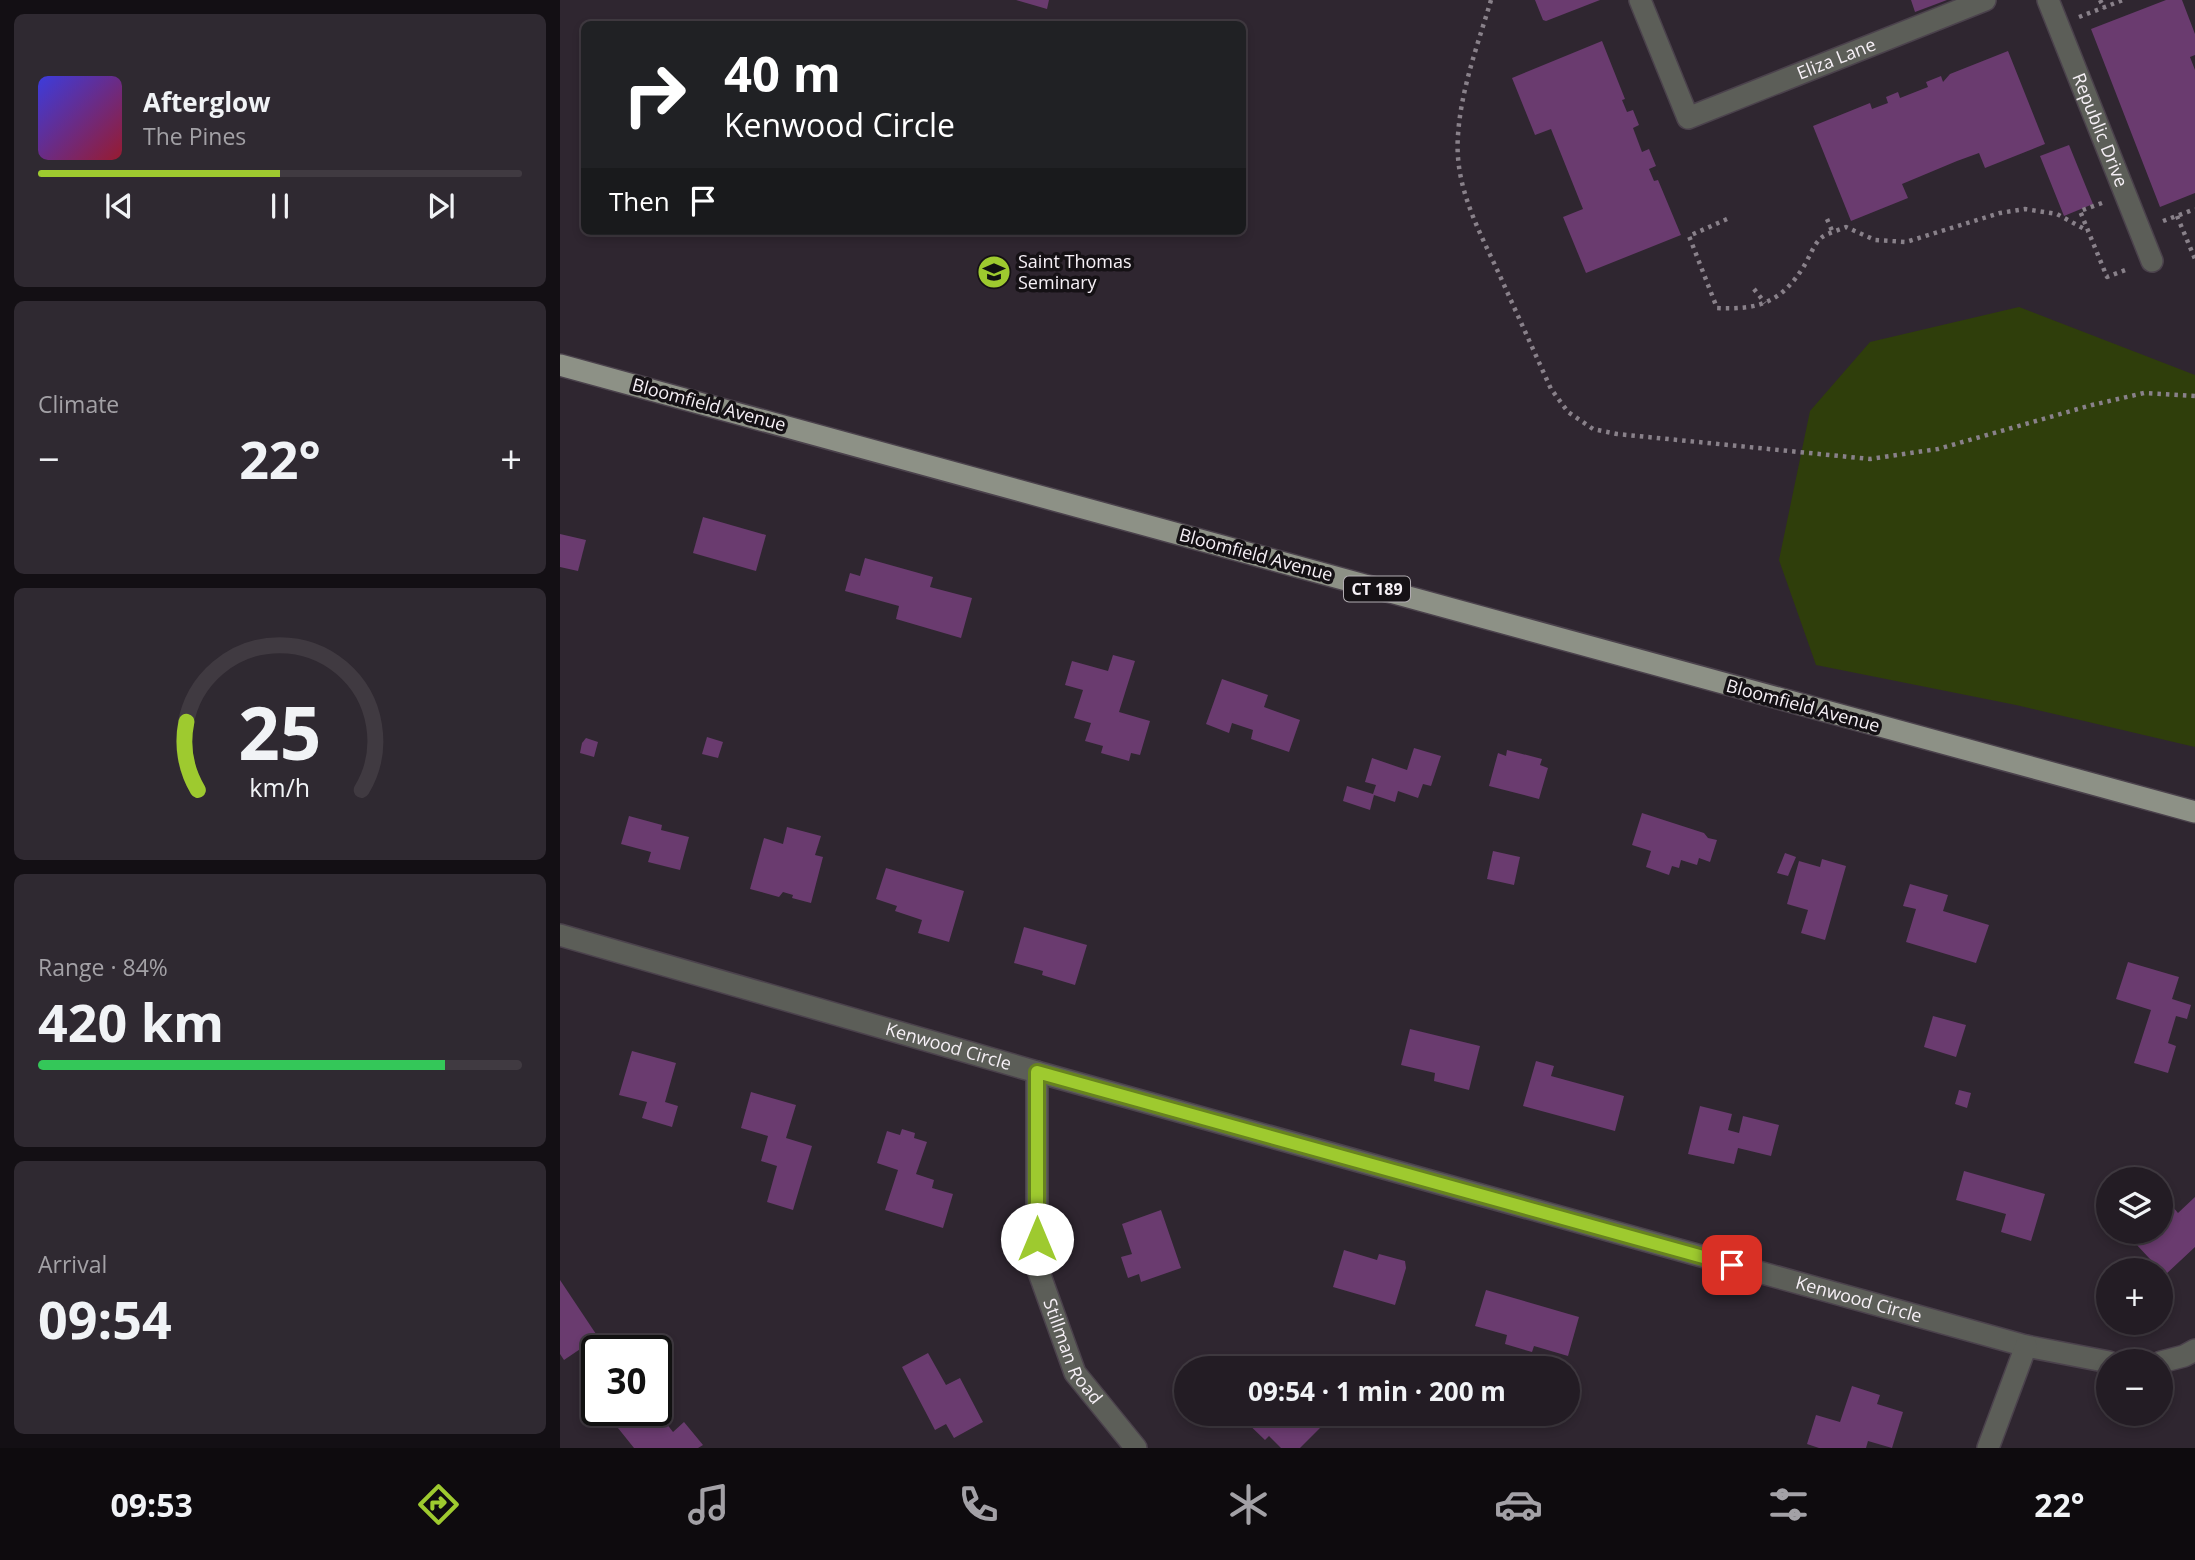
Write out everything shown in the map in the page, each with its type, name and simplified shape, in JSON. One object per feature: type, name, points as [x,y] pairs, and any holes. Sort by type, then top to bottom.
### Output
[{"type":"main road","name":"Bloomfield Avenue","points":[[560,365],[2195,812]]},
{"type":"street","name":"Eliza Lane","points":[[1640,0],[1688,118],[1985,0]]},
{"type":"street","name":"Republic Drive","points":[[2048,0],[2152,261]]},
{"type":"street","name":"Kenwood Circle","points":[[560,935],[1037,1072],[2026,1346],[2096,1359]]},
{"type":"street","name":"Stillman Road","points":[[1037,1072],[1037,1267],[1075,1373],[1136,1448]]},
{"type":"street","points":[[1988,1448],[2026,1346]]},
{"type":"street","points":[[2173,1359],[2195,1350]]},
{"type":"path","points":[[1491,0],[1472,64],[1457,137],[1458,166],[1466,203],[1550,389],[1568,412],[1593,429],[1664,440],[1743,445],[1870,459],[1938,449],[2144,393],[2195,396]]},
{"type":"path","points":[[2101,0],[2104,8]]},
{"type":"path","points":[[2076,18],[2123,0]]},
{"type":"path","points":[[2125,195],[2080,211],[2088,231],[2107,277],[2152,261]]},
{"type":"path","points":[[1727,219],[1689,236],[1717,309],[1750,309],[1779,295],[1803,268],[1821,238],[1846,228],[1875,240],[1906,242],[2000,213],[2025,209],[2057,214],[2088,231]]},
{"type":"path","points":[[2156,223],[2195,209]]},
{"type":"path","points":[[2178,216],[2195,259]]},
{"type":"path","points":[[1827,219],[1833,233]]},
{"type":"path","points":[[1754,289],[1765,303]]},
{"type":"green space","points":[[2019,307],[2195,375],[2195,747],[2016,705],[1816,665],[1779,560],[1810,411],[1870,342]]},
{"type":"building","points":[[1016,0],[1049,0],[1047,9]]},
{"type":"building","points":[[1535,0],[1600,0],[1546,21],[1543,20]]},
{"type":"building","points":[[1911,0],[1947,0],[1915,12]]},
{"type":"building","points":[[2166,0],[2182,0],[2195,34],[2195,55],[2190,57],[2195,70],[2195,193],[2160,207],[2091,29]]},
{"type":"building","points":[[1602,41],[1625,99],[1622,100],[1627,112],[1633,110],[1639,125],[1633,128],[1642,152],[1649,149],[1656,166],[1649,169],[1654,181],[1658,180],[1681,235],[1586,273],[1563,217],[1583,209],[1551,129],[1535,135],[1512,78]]},
{"type":"building","points":[[2008,51],[2045,144],[1985,168],[1979,153],[1957,161],[1902,184],[1908,198],[1851,221],[1813,126],[1870,103],[1872,109],[1888,103],[1886,97],[1898,92],[1900,98],[1928,87],[1926,82],[1941,76],[1943,82],[1950,74]]},
{"type":"building","points":[[2069,145],[2093,204],[2064,216],[2040,156]]},
{"type":"building","points":[[703,517],[766,535],[756,571],[693,553]]},
{"type":"building","points":[[560,534],[586,540],[578,571],[560,567]]},
{"type":"building","points":[[865,558],[933,577],[930,587],[972,598],[961,638],[896,619],[899,606],[845,591],[850,573],[860,576]]},
{"type":"building","points":[[1113,655],[1135,661],[1119,712],[1150,721],[1140,755],[1131,753],[1129,761],[1101,753],[1103,746],[1085,741],[1091,723],[1074,718],[1083,690],[1065,685],[1072,661],[1108,671]]},
{"type":"building","points":[[1222,679],[1268,695],[1264,707],[1300,720],[1289,752],[1251,739],[1253,730],[1232,723],[1229,733],[1206,724]]},
{"type":"building","points":[[707,737],[723,742],[718,758],[702,754]]},
{"type":"building","points":[[586,738],[598,742],[594,757],[580,753]]},
{"type":"building","points":[[1414,748],[1441,756],[1431,786],[1423,784],[1418,798],[1398,791],[1395,802],[1374,795],[1370,810],[1343,801],[1347,786],[1373,794],[1376,785],[1365,782],[1372,758],[1407,770]]},
{"type":"building","points":[[1507,750],[1542,759],[1540,765],[1548,768],[1539,799],[1489,786],[1498,753],[1506,756]]},
{"type":"building","points":[[1642,813],[1704,833],[1708,838],[1717,840],[1710,862],[1699,858],[1697,865],[1681,860],[1679,868],[1672,866],[1669,875],[1646,867],[1651,851],[1632,845]]},
{"type":"building","points":[[629,816],[662,825],[661,830],[689,837],[680,870],[648,862],[651,852],[621,844]]},
{"type":"building","points":[[787,827],[821,836],[815,855],[823,857],[811,903],[792,898],[793,895],[783,892],[779,897],[750,889],[764,838],[783,844]]},
{"type":"building","points":[[1493,851],[1520,857],[1514,885],[1487,879]]},
{"type":"building","points":[[1785,853],[1796,857],[1788,876],[1777,873]]},
{"type":"building","points":[[1822,859],[1846,866],[1825,940],[1801,933],[1808,910],[1787,904],[1799,861],[1820,867]]},
{"type":"building","points":[[886,868],[964,891],[949,942],[918,933],[922,920],[895,911],[897,906],[876,899]]},
{"type":"building","points":[[1910,884],[1948,895],[1943,911],[1989,925],[1976,963],[1906,942],[1916,909],[1903,906]]},
{"type":"building","points":[[1024,927],[1087,945],[1075,985],[1042,975],[1043,971],[1014,963]]},
{"type":"building","points":[[2128,962],[2179,977],[2172,999],[2191,1005],[2187,1019],[2176,1016],[2168,1043],[2176,1046],[2168,1073],[2134,1063],[2151,1010],[2116,999]]},
{"type":"building","points":[[1933,1016],[1966,1025],[1956,1057],[1924,1047]]},
{"type":"building","points":[[1410,1029],[1480,1046],[1469,1090],[1434,1081],[1435,1073],[1401,1065]]},
{"type":"building","points":[[632,1051],[676,1063],[665,1102],[678,1106],[672,1127],[642,1118],[647,1102],[619,1095]]},
{"type":"building","points":[[1536,1061],[1554,1066],[1551,1076],[1624,1096],[1615,1131],[1523,1106]]},
{"type":"building","points":[[1959,1090],[1971,1093],[1967,1108],[1955,1104]]},
{"type":"building","points":[[751,1092],[796,1105],[786,1138],[812,1146],[793,1210],[767,1202],[777,1166],[761,1161],[768,1136],[741,1128]]},
{"type":"building","points":[[1700,1106],[1732,1114],[1728,1130],[1739,1133],[1743,1116],[1779,1125],[1771,1156],[1738,1148],[1734,1164],[1688,1154]]},
{"type":"building","points":[[902,1129],[915,1133],[914,1138],[927,1142],[916,1174],[934,1180],[932,1188],[953,1194],[943,1228],[885,1210],[898,1170],[877,1163],[887,1131],[900,1135]]},
{"type":"building","points":[[1964,1171],[2045,1194],[2031,1241],[2001,1232],[2006,1214],[1956,1200]]},
{"type":"building","points":[[2195,1197],[2195,1247],[2173,1268],[2173,1258],[2149,1258],[2136,1244],[2173,1244],[2173,1207],[2178,1213]]},
{"type":"building","points":[[1161,1210],[1181,1268],[1141,1282],[1139,1274],[1128,1278],[1121,1257],[1132,1254],[1122,1224]]},
{"type":"building","points":[[1344,1250],[1377,1260],[1379,1254],[1405,1261],[1406,1268],[1395,1305],[1333,1287]]},
{"type":"building","points":[[560,1280],[597,1335],[581,1335],[581,1348],[564,1360],[560,1354]]},
{"type":"building","points":[[1486,1290],[1579,1317],[1568,1356],[1534,1346],[1532,1352],[1505,1344],[1507,1335],[1475,1326]]},
{"type":"building","points":[[928,1353],[946,1385],[960,1378],[983,1422],[954,1438],[946,1424],[935,1430],[902,1367]]},
{"type":"building","points":[[1852,1386],[1880,1395],[1877,1404],[1903,1412],[1892,1448],[1868,1441],[1866,1448],[1819,1448],[1807,1444],[1816,1415],[1840,1422]]},
{"type":"building","points":[[684,1422],[703,1445],[698,1448],[634,1448],[616,1426],[668,1426],[673,1432]]},
{"type":"building","points":[[1250,1426],[1320,1428],[1300,1448],[1281,1448],[1269,1436],[1265,1440]]},
{"type":"place","name":"Saint Thomas Seminary","points":[[994,272]]},
{"type":"route","points":[[1037,1239],[1037,1072],[1732,1265]]}]
